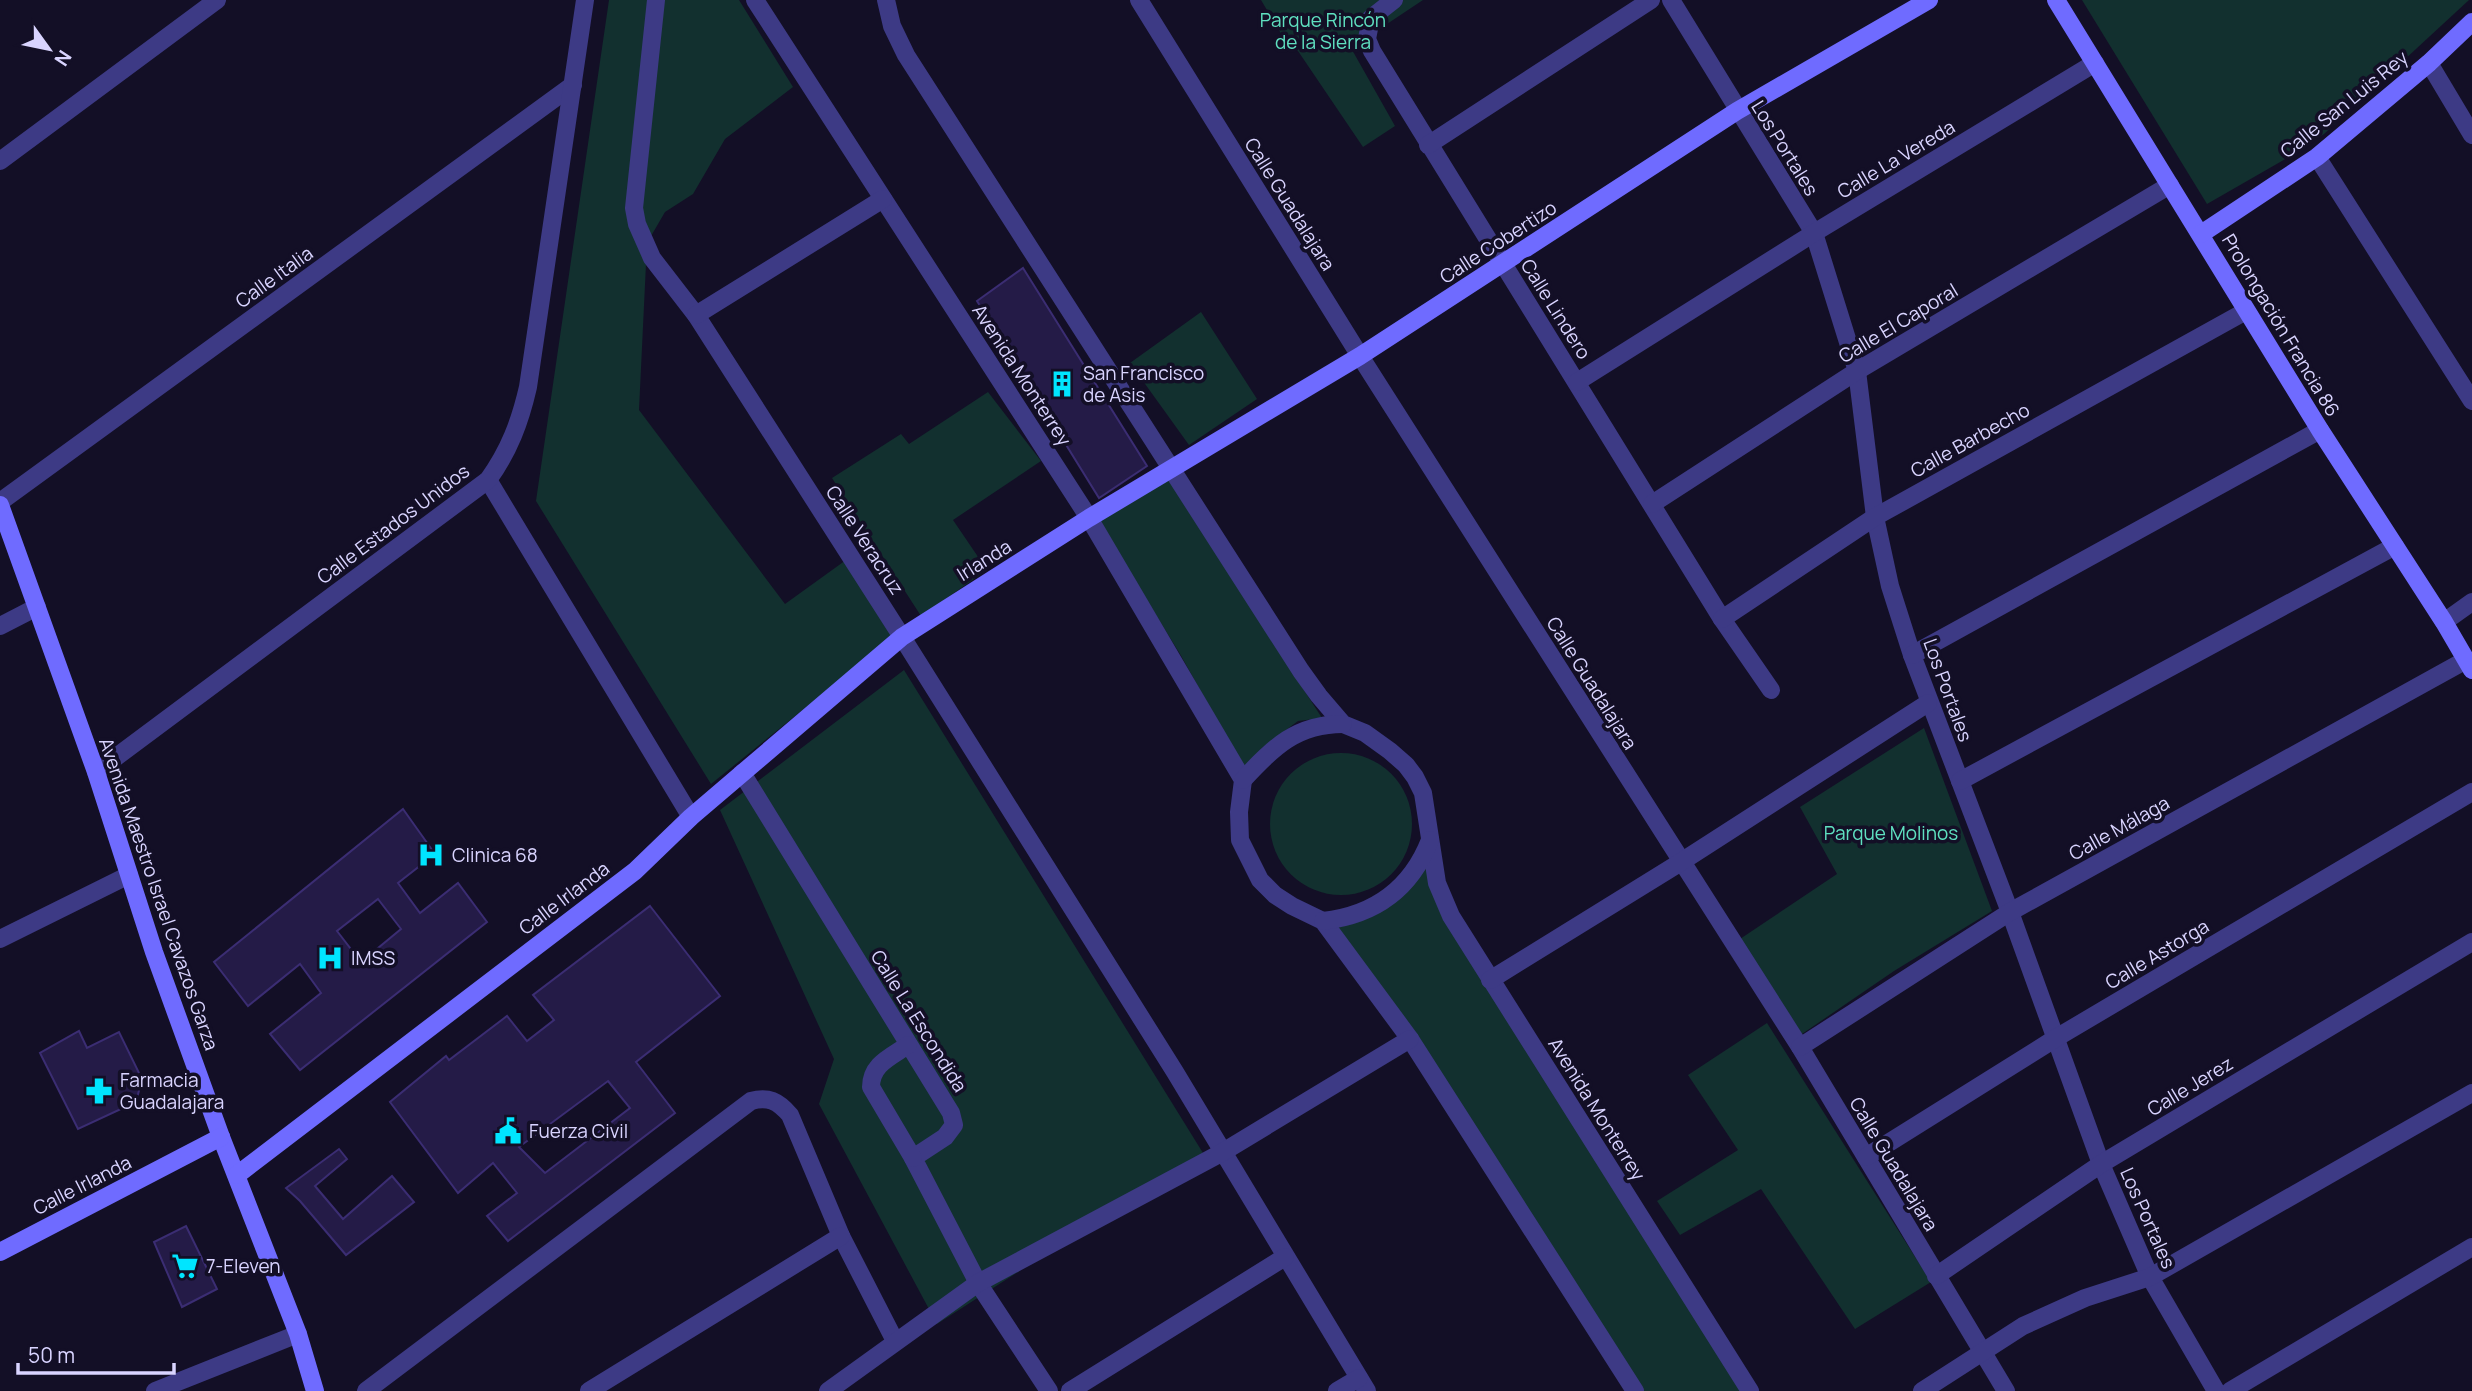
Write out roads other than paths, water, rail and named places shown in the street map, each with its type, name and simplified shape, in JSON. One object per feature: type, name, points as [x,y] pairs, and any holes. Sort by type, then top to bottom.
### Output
[{"type":"street","points":[[0,161],[217,0]]},
{"type":"street","name":"Calle Estados Unidos","points":[[96,772],[488,480],[504,458],[521,418],[528,387],[585,0]]},
{"type":"street","name":"Calle Veracruz","points":[[656,0],[634,208],[637,224],[652,258],[696,315],[902,637],[1175,1072],[1363,1384]]},
{"type":"street","name":"Avenida Monterrey","points":[[755,0],[1089,518],[1243,779]]},
{"type":"street","name":"Avenida Monterrey","points":[[886,0],[892,26],[906,55],[1307,679],[1343,724],[1365,733],[1390,751],[1415,777],[1423,793],[1437,883],[1451,916],[1750,1391]]},
{"type":"street","name":"Calle Guadalajara","points":[[1139,0],[1360,356],[1800,1047],[2006,1391]]},
{"type":"street","name":"Calle Lindero","points":[[1394,0],[1371,18],[1367,39],[1372,51],[1723,619],[1771,690]]},
{"type":"street","points":[[1428,145],[1651,0]]},
{"type":"street","name":"Los Portales","points":[[1671,0],[1814,233],[1857,371],[1875,517],[1890,586],[1928,703],[2010,912],[2101,1164],[2150,1277],[2216,1391]]},
{"type":"street","name":"Calle Cobertizo","points":[[1089,518],[1360,356],[1737,111],[1929,0]]},
{"type":"street","name":"Prolongación Francia 86","points":[[2056,0],[2246,311],[2469,665]]},
{"type":"street","name":"Calle San Luis Rey","points":[[2201,234],[2317,157],[2429,64],[2472,22]]},
{"type":"street","name":"Calle La Vereda","points":[[1577,382],[1814,233],[2095,64]]},
{"type":"street","points":[[2429,64],[2472,135]]},
{"type":"street","name":"Calle Italia","points":[[0,503],[573,85]]},
{"type":"street","points":[[2317,157],[2472,401]]},
{"type":"street","name":"Calle El Caporal","points":[[1653,504],[1857,371],[2170,185]]},
{"type":"street","points":[[696,315],[883,199]]},
{"type":"street","name":"Calle Barbecho","points":[[1723,619],[1875,517],[2246,311]]},
{"type":"street","points":[[1912,655],[2320,430]]},
{"type":"street","points":[[488,480],[691,817]]},
{"type":"street","name":"Avenida Maestro Israel Cavazos Garza","points":[[0,503],[96,772],[154,952],[221,1137],[299,1334],[315,1391]]},
{"type":"street","name":"Irlanda","points":[[902,637],[1089,518]]},
{"type":"street","points":[[1960,781],[2395,546]]},
{"type":"street","points":[[2444,622],[2472,602]]},
{"type":"street","points":[[0,626],[37,607]]},
{"type":"street","name":"Calle Irlanda","points":[[237,1175],[635,871],[691,817],[902,637]]},
{"type":"street","name":"Calle Málaga","points":[[1800,1047],[2010,912],[2469,665]]},
{"type":"street","points":[[1490,980],[1681,862],[1928,703]]},
{"type":"street","points":[[1343,724],[1322,724],[1302,731],[1264,757],[1243,779],[1239,812],[1240,840],[1260,880],[1275,895],[1323,921],[1410,1039],[1635,1391]]},
{"type":"street","name":"Calle La Escondida","points":[[742,773],[951,1112],[954,1125],[945,1137],[913,1158]]},
{"type":"street","name":"Calle Astorga","points":[[1866,1157],[2056,1038],[2472,792]]},
{"type":"street","points":[[1323,921],[1361,914],[1382,902],[1403,886],[1422,861],[1430,840]]},
{"type":"street","points":[[0,939],[129,876]]},
{"type":"street","name":"Calle Jerez","points":[[1936,1276],[2101,1164],[2472,942]]},
{"type":"street","points":[[828,1391],[978,1283],[1223,1152],[1410,1039]]},
{"type":"street","points":[[908,1045],[878,1065],[871,1077],[870,1087],[913,1158],[978,1283],[1049,1391]]},
{"type":"street","points":[[1922,1391],[2046,1313],[2150,1277],[2472,1093]]},
{"type":"street","points":[[366,1391],[751,1101],[770,1099],[783,1107],[792,1119],[841,1236],[895,1341]]},
{"type":"street","name":"Calle Irlanda","points":[[0,1252],[221,1137]]},
{"type":"street","points":[[589,1391],[841,1236]]},
{"type":"street","points":[[2230,1391],[2472,1247]]},
{"type":"street","points":[[1070,1391],[1285,1257]]},
{"type":"street","points":[[155,1391],[299,1334]]},
{"type":"street","points":[[1337,1391],[1363,1384]]},
{"type":"place","name":"San Francisco de Asis","points":[[1062,384]]},
{"type":"place","name":"Clinica 68","points":[[431,855]]},
{"type":"place","name":"IMSS","points":[[330,958]]},
{"type":"place","name":"Farmacia Guadalajara","points":[[99,1091]]},
{"type":"place","name":"Fuerza Civil","points":[[508,1131]]},
{"type":"place","name":"7-Eleven","points":[[185,1266]]},
{"type":"park label","name":"Parque Rincón de la Sierra","points":[[1323,31]]},
{"type":"park label","name":"Parque Molinos","points":[[1891,833]]}]
